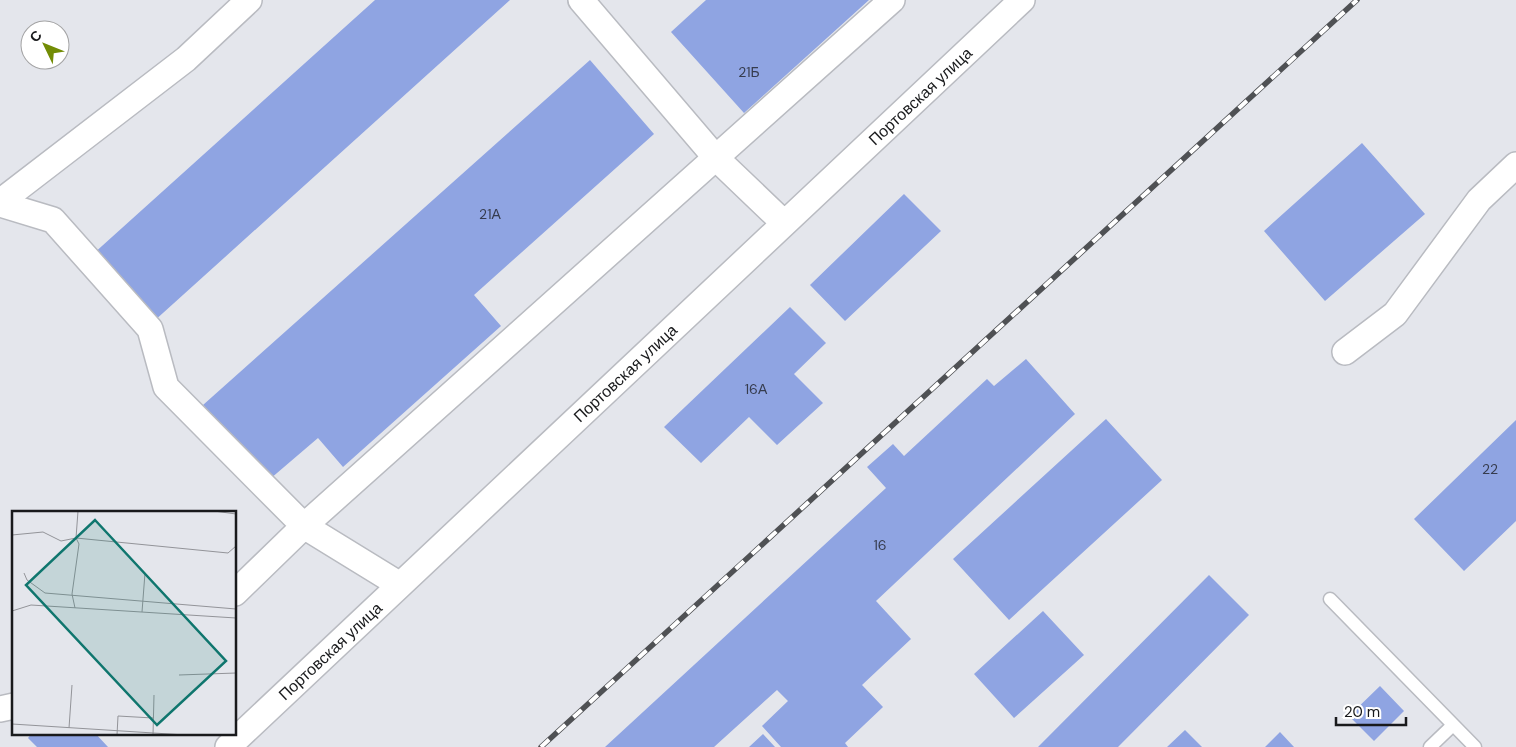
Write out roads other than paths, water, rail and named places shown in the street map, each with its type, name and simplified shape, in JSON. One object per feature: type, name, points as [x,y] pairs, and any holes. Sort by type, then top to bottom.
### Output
[{"type":"street","points":[[0,203],[186,59],[248,0]]},
{"type":"street","points":[[580,0],[716,158],[784,223]]},
{"type":"street","points":[[236,592],[304,526],[892,0]]},
{"type":"street","name":"Портовская улица","points":[[228,747],[1022,0]]},
{"type":"street","points":[[1345,352],[1395,314],[1479,200],[1516,165]]},
{"type":"street","points":[[0,203],[53,220],[150,329],[166,387],[304,526],[400,585]]},
{"type":"lane","points":[[1330,599],[1475,747]]},
{"type":"lane","points":[[1430,747],[1452,725]]},
{"type":"railway","points":[[541,747],[1357,0]]}]
